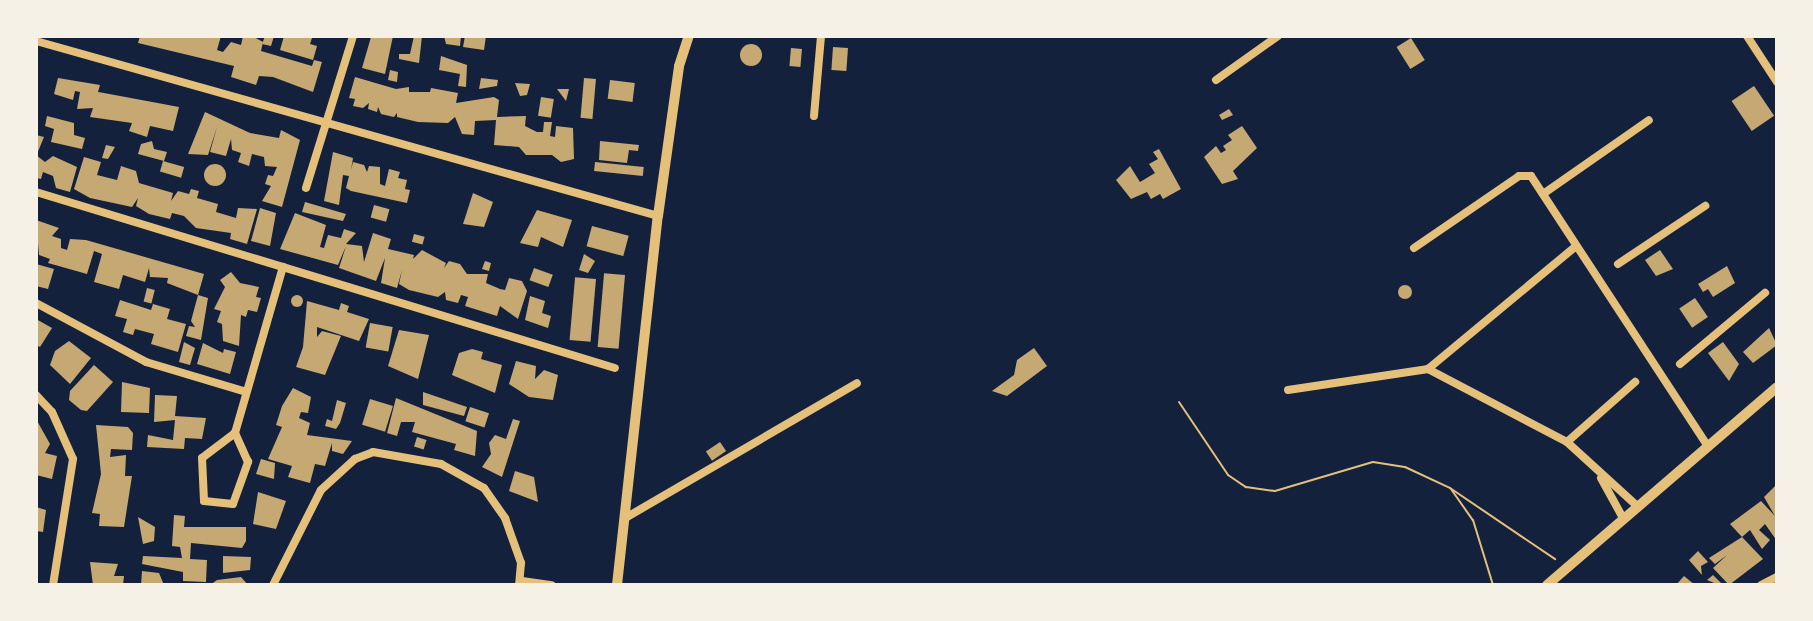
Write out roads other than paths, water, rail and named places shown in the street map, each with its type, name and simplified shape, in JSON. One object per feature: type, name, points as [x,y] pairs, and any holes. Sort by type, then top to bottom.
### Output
[{"type":"street","points":[[306,188],[353,36]]},
{"type":"street","points":[[617,585],[627,517],[658,216],[679,66],[689,36]]},
{"type":"street","points":[[814,116],[821,36]]},
{"type":"street","points":[[1216,80],[1278,36]]},
{"type":"street","points":[[1747,36],[1777,82]]},
{"type":"street","points":[[36,41],[658,216]]},
{"type":"street","points":[[1543,194],[1649,120]]},
{"type":"street","points":[[1414,248],[1523,175],[1531,176],[1708,447]]},
{"type":"street","points":[[36,192],[615,368]]},
{"type":"street","points":[[1618,264],[1705,206]]},
{"type":"street","points":[[1288,390],[1428,369],[1576,246]]},
{"type":"street","points":[[235,433],[202,458],[204,501],[227,505],[234,501],[248,459],[235,433],[243,391],[283,267]]},
{"type":"street","points":[[1680,364],[1765,293]]},
{"type":"street","points":[[36,303],[146,362],[243,391]]},
{"type":"street","points":[[1428,369],[1567,442],[1601,478],[1620,488],[1637,506]]},
{"type":"street","points":[[1567,442],[1635,382]]},
{"type":"street","points":[[627,517],[857,383]]},
{"type":"street","points":[[1547,585],[1777,387]]},
{"type":"street","points":[[36,395],[52,412],[73,459],[53,585]]},
{"type":"street","points":[[273,585],[321,490],[355,459],[373,452],[441,464],[484,488],[505,518],[520,583],[552,585]]},
{"type":"street","points":[[1601,478],[1609,499],[1623,518]]},
{"type":"street","points":[[1609,499],[1620,488]]},
{"type":"street","points":[[1761,585],[1777,577]]}]
